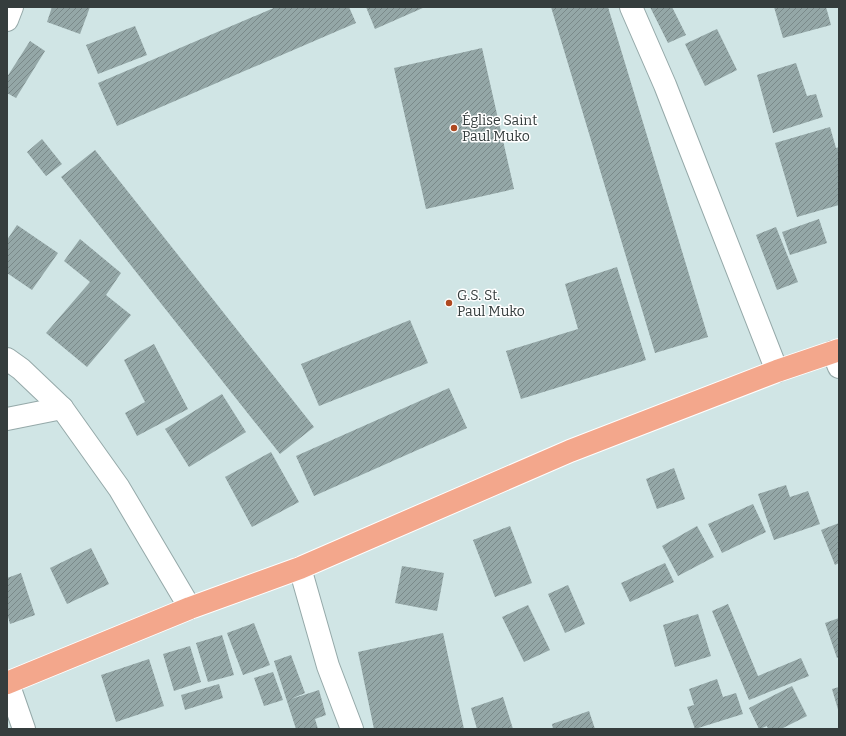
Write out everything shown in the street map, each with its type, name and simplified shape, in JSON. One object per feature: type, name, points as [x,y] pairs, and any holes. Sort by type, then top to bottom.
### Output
[{"type":"highway","points":[[8,683],[190,608],[300,568],[570,451],[777,371],[837,357]]},
{"type":"street","points":[[7,20],[12,7]]},
{"type":"street","points":[[631,7],[665,85],[777,371]]},
{"type":"street","points":[[7,359],[21,369],[62,408],[119,488],[190,608]]},
{"type":"street","points":[[7,419],[62,408]]},
{"type":"street","points":[[300,568],[328,666],[352,729]]},
{"type":"street","points":[[8,683],[24,729]]},
{"type":"building","points":[[52,7],[90,7],[80,34],[47,22]]},
{"type":"building","points":[[276,7],[349,7],[356,23],[117,126],[98,83]]},
{"type":"building","points":[[366,7],[425,7],[375,29]]},
{"type":"building","points":[[551,7],[608,7],[708,337],[655,353]]},
{"type":"building","points":[[650,7],[672,7],[686,35],[668,43]]},
{"type":"building","points":[[774,7],[826,7],[831,25],[783,38]]},
{"type":"building","points":[[135,26],[147,55],[98,74],[86,45]]},
{"type":"building","points":[[717,29],[737,70],[705,86],[685,44]]},
{"type":"building","points":[[30,41],[45,51],[16,98],[7,93],[7,77]]},
{"type":"building","name":"Église Saint Paul Muko","points":[[482,48],[514,189],[426,209],[394,68]]},
{"type":"building","points":[[796,63],[807,96],[816,94],[823,117],[773,133],[757,75]]},
{"type":"building","points":[[830,127],[836,148],[839,147],[839,205],[797,217],[775,143]]},
{"type":"building","points":[[42,139],[62,164],[46,176],[27,152]]},
{"type":"building","points":[[95,150],[314,427],[280,454],[61,177]]},
{"type":"building","points":[[819,219],[827,243],[790,255],[782,232]]},
{"type":"building","points":[[17,225],[58,253],[32,290],[7,273],[7,240]]},
{"type":"building","points":[[776,227],[798,282],[777,290],[756,235]]},
{"type":"building","points":[[80,239],[121,273],[106,295],[131,315],[87,367],[46,333],[90,282],[64,261]]},
{"type":"building","points":[[617,267],[646,360],[521,399],[506,351],[578,329],[565,284]]},
{"type":"building","points":[[410,320],[428,363],[319,406],[301,364]]},
{"type":"building","points":[[154,344],[188,409],[137,436],[125,413],[145,402],[124,360]]},
{"type":"building","points":[[449,388],[467,428],[314,496],[296,456]]},
{"type":"building","points":[[222,394],[246,432],[189,467],[165,429]]},
{"type":"building","points":[[271,452],[299,502],[252,527],[225,477]]},
{"type":"building","points":[[674,468],[685,499],[657,509],[646,479]]},
{"type":"building","points":[[786,485],[790,497],[808,491],[820,524],[774,540],[758,494]]},
{"type":"building","points":[[753,504],[766,532],[722,553],[708,524]]},
{"type":"building","points":[[839,523],[839,563],[835,565],[821,530]]},
{"type":"building","points":[[510,526],[532,583],[495,597],[473,540]]},
{"type":"building","points":[[697,526],[714,557],[678,576],[662,546]]},
{"type":"building","points":[[91,548],[109,584],[67,604],[50,568]]},
{"type":"building","points":[[665,563],[674,582],[630,602],[621,583]]},
{"type":"building","points":[[402,566],[444,573],[437,611],[395,603]]},
{"type":"building","points":[[21,573],[35,615],[10,624],[7,613],[7,578]]},
{"type":"building","points":[[568,585],[585,624],[565,633],[548,594]]},
{"type":"building","points":[[728,604],[758,676],[801,658],[809,676],[749,700],[712,611]]},
{"type":"building","points":[[528,605],[550,650],[524,662],[502,617]]},
{"type":"building","points":[[698,614],[711,656],[675,667],[663,625]]},
{"type":"building","points":[[839,618],[839,657],[837,658],[825,623]]},
{"type":"building","points":[[254,623],[270,665],[243,675],[227,633]]},
{"type":"building","points":[[443,633],[464,729],[374,729],[358,652]]},
{"type":"building","points":[[222,635],[234,675],[208,682],[196,643]]},
{"type":"building","points":[[190,646],[201,682],[174,691],[163,654]]},
{"type":"building","points":[[291,655],[305,693],[291,699],[319,690],[326,715],[315,719],[318,729],[296,729],[274,661]]},
{"type":"building","points":[[149,659],[164,706],[116,722],[101,675]]},
{"type":"building","points":[[273,672],[283,700],[264,706],[254,678]]},
{"type":"building","points":[[717,679],[723,697],[736,693],[743,714],[695,729],[687,707],[694,705],[689,689]]},
{"type":"building","points":[[219,684],[223,698],[185,710],[181,695]]},
{"type":"building","points":[[792,686],[807,716],[781,729],[768,729],[767,726],[759,729],[749,708]]},
{"type":"building","points":[[839,687],[839,713],[832,689]]},
{"type":"building","points":[[503,697],[513,729],[477,729],[471,708]]},
{"type":"building","points":[[589,711],[595,729],[553,729],[552,724]]},
{"type":"place","name":"Église Saint Paul Muko","points":[[454,128]]},
{"type":"place","name":"G.S. St. Paul Muko","points":[[449,303]]}]
